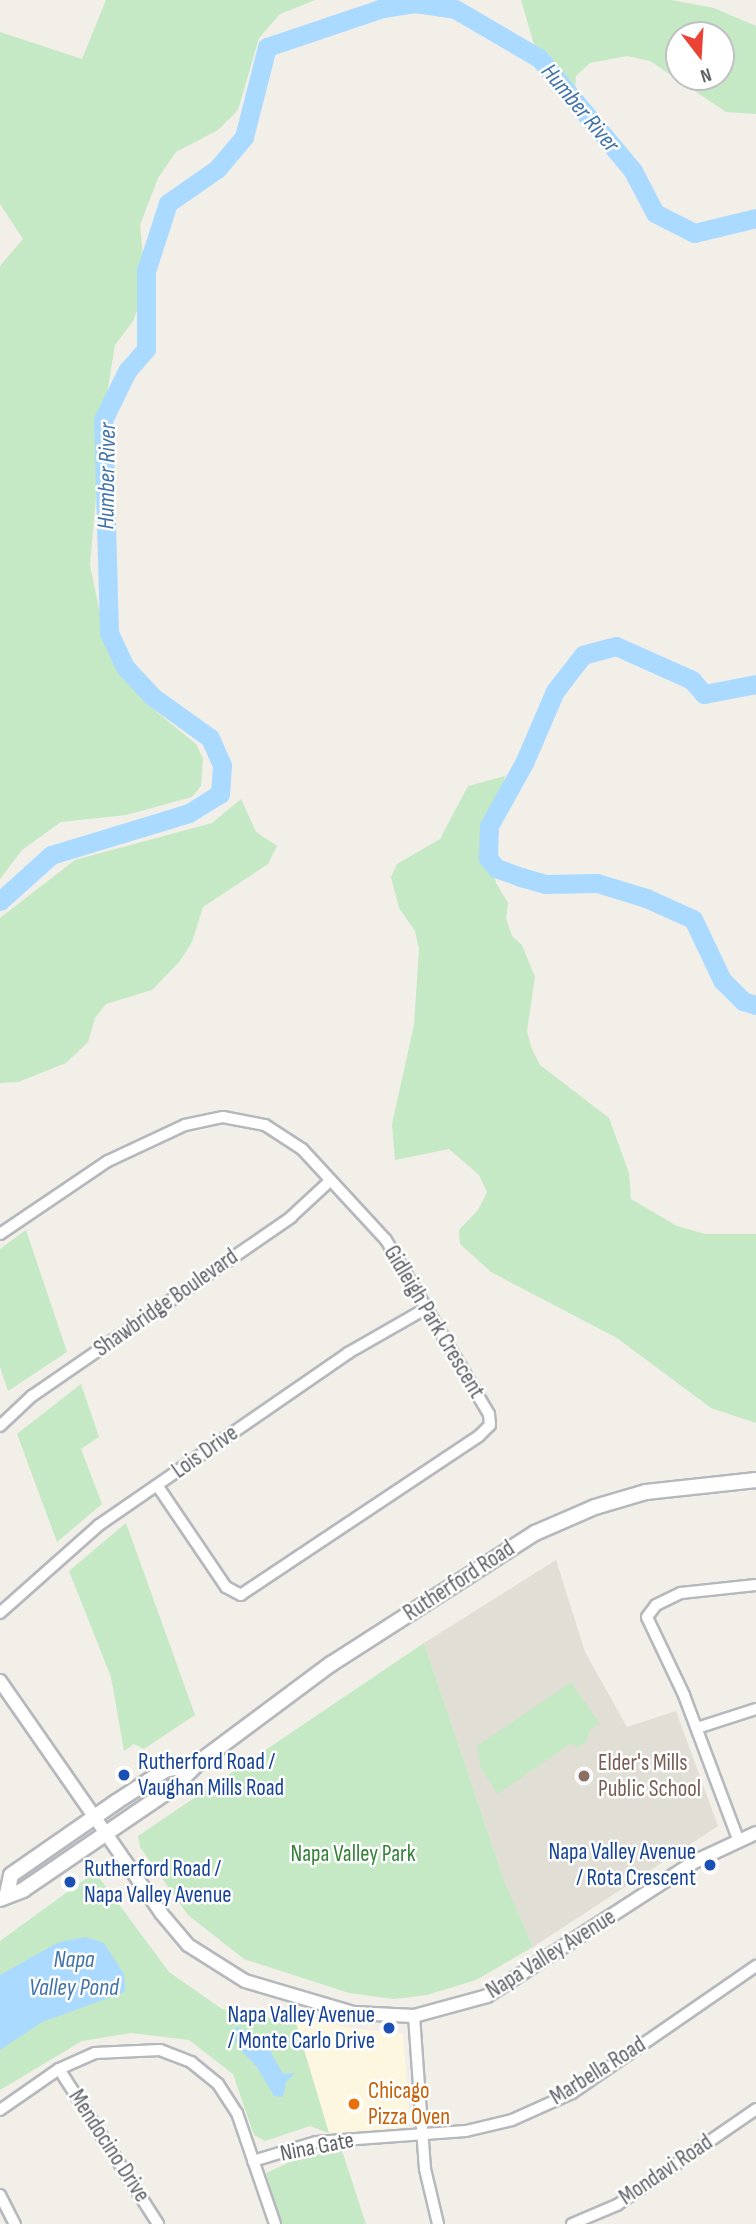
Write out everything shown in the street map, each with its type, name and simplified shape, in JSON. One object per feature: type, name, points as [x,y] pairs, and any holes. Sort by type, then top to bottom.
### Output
[{"type":"main road","name":"Rutherford Road","points":[[4,1896],[23,1890],[174,1787],[198,1763],[331,1664],[544,1529],[646,1492],[756,1480]]},
{"type":"main road","name":"Rutherford Road","points":[[4,1896],[11,1875],[95,1817],[165,1770],[198,1763]]},
{"type":"street","name":"Gidleigh Park Crescent","points":[[0,1234],[108,1161],[205,1119],[240,1118],[274,1129],[302,1149],[386,1240],[483,1404],[490,1425],[249,1593],[233,1594],[226,1587],[157,1485]]},
{"type":"street","name":"Shawbridge Boulevard","points":[[0,1426],[32,1396],[291,1216],[331,1180]]},
{"type":"street","name":"Lois Drive","points":[[0,1614],[99,1524],[348,1353],[425,1309]]},
{"type":"street","points":[[738,1839],[697,1727],[647,1617],[656,1605],[681,1593],[756,1585]]},
{"type":"street","name":"Napa Valley Avenue","points":[[0,1681],[180,1937],[227,1972],[354,2013],[414,2016],[458,2006],[500,1990],[688,1866],[738,1839],[756,1833]]},
{"type":"street","points":[[697,1727],[756,1709]]},
{"type":"street","name":"Marbella Road","points":[[422,2134],[466,2131],[512,2119],[572,2093],[756,1966]]},
{"type":"street","points":[[414,2016],[428,2188],[438,2224]]},
{"type":"street","points":[[0,2110],[59,2069],[95,2053],[132,2048],[160,2050],[191,2062],[218,2084],[237,2113],[275,2224]]},
{"type":"street","name":"Mendocino Drive","points":[[59,2069],[158,2224]]},
{"type":"street","name":"Mondavi Road","points":[[572,2224],[617,2205],[756,2109]]},
{"type":"street","name":"Nina Gate","points":[[254,2161],[316,2142],[422,2134]]},
{"type":"street","points":[[0,2195],[15,2224]]},
{"type":"shaded area","name":"Elder's Mills Public School","points":[[556,1560],[585,1652],[627,1727],[676,1711],[718,1826],[533,1947],[503,1877],[424,1643]]},
{"type":"shaded area","points":[[303,2016],[349,2028],[403,2034],[410,2123],[401,2128],[329,2133],[296,2023]]},
{"type":"green space","points":[[106,0],[315,0],[280,14],[259,38],[238,110],[218,130],[176,152],[158,178],[140,225],[146,288],[133,321],[115,345],[103,419],[90,565],[103,628],[118,670],[153,709],[196,744],[203,758],[201,786],[192,797],[126,815],[61,822],[22,850],[0,879],[0,266],[23,239],[0,204],[0,32],[82,59]]},
{"type":"green space","points":[[521,0],[671,0],[714,8],[756,26],[756,114],[726,112],[695,91],[735,91],[735,21],[665,21],[665,71],[650,61],[627,56],[590,63],[576,76],[575,91],[535,48]]},
{"type":"green space","points":[[505,776],[489,847],[496,883],[508,903],[506,918],[512,936],[522,945],[535,977],[527,1031],[531,1047],[540,1065],[609,1118],[629,1173],[631,1199],[677,1226],[705,1234],[756,1234],[756,1423],[711,1408],[617,1338],[491,1272],[460,1244],[459,1230],[478,1210],[487,1192],[479,1175],[449,1149],[395,1160],[392,1124],[414,1025],[419,949],[415,931],[399,908],[391,877],[397,864],[440,839],[468,786]]},
{"type":"green space","points":[[241,799],[256,832],[277,846],[268,864],[203,907],[192,942],[180,961],[152,990],[106,1004],[95,1018],[88,1042],[66,1063],[18,1082],[0,1083],[0,918],[75,860],[212,823]]},
{"type":"green space","points":[[26,1230],[67,1352],[8,1391],[0,1367],[0,1249]]},
{"type":"green space","points":[[81,1384],[99,1437],[81,1449],[102,1504],[57,1542],[17,1434]]},
{"type":"green space","points":[[126,1523],[195,1715],[144,1749],[134,1744],[124,1751],[111,1677],[69,1571]]},
{"type":"green space","name":"Napa Valley Park","points":[[424,1643],[503,1877],[533,1947],[476,1980],[427,1995],[394,1999],[349,1993],[244,1959],[188,1915],[140,1847],[138,1836]]},
{"type":"green space","points":[[571,1682],[600,1724],[590,1729],[586,1742],[576,1748],[572,1743],[497,1794],[480,1766],[477,1746]]},
{"type":"green space","points":[[95,1872],[169,1972],[222,2009],[296,2023],[329,2133],[310,2126],[265,2141],[254,2135],[233,2074],[189,2040],[131,2033],[82,2041],[0,2090],[0,1941]]},
{"type":"green space","points":[[342,2151],[366,2224],[281,2224],[266,2173],[301,2157]]},
{"type":"water","name":"Napa Valley Pond","points":[[86,1937],[104,1943],[124,1974],[125,1992],[42,2022],[0,2050],[0,1975],[59,1942]]},
{"type":"water","points":[[237,2027],[262,2037],[283,2074],[295,2073],[286,2082],[283,2097],[274,2096],[257,2067],[240,2049],[231,2033]]},
{"type":"waterway","name":"Humber River","points":[[0,901],[51,855],[189,813],[220,794],[222,765],[210,738],[153,697],[125,667],[109,632],[103,420],[127,371],[146,349],[146,271],[168,203],[217,169],[244,137],[267,47],[383,8],[415,3],[455,9],[539,58],[633,171],[655,213],[694,233],[756,218]]},
{"type":"waterway","name":"Humber River","points":[[756,684],[704,694],[692,680],[616,646],[583,655],[555,691],[524,763],[489,826],[488,858],[496,868],[521,877],[545,884],[597,883],[646,898],[693,919],[722,980],[743,1001],[756,1005]]},
{"type":"place","name":"Rutherford Road / Vaughan Mills Road","points":[[124,1775]]},
{"type":"place","name":"Elder's Mills Public School","points":[[584,1776]]},
{"type":"place","name":"Napa Valley Avenue / Rota Crescent","points":[[710,1865]]},
{"type":"place","name":"Rutherford Road / Napa Valley Avenue","points":[[70,1882]]},
{"type":"place","name":"Napa Valley Avenue / Monte Carlo Drive","points":[[389,2028]]},
{"type":"place","name":"Chicago Pizza Oven","points":[[354,2104]]}]
